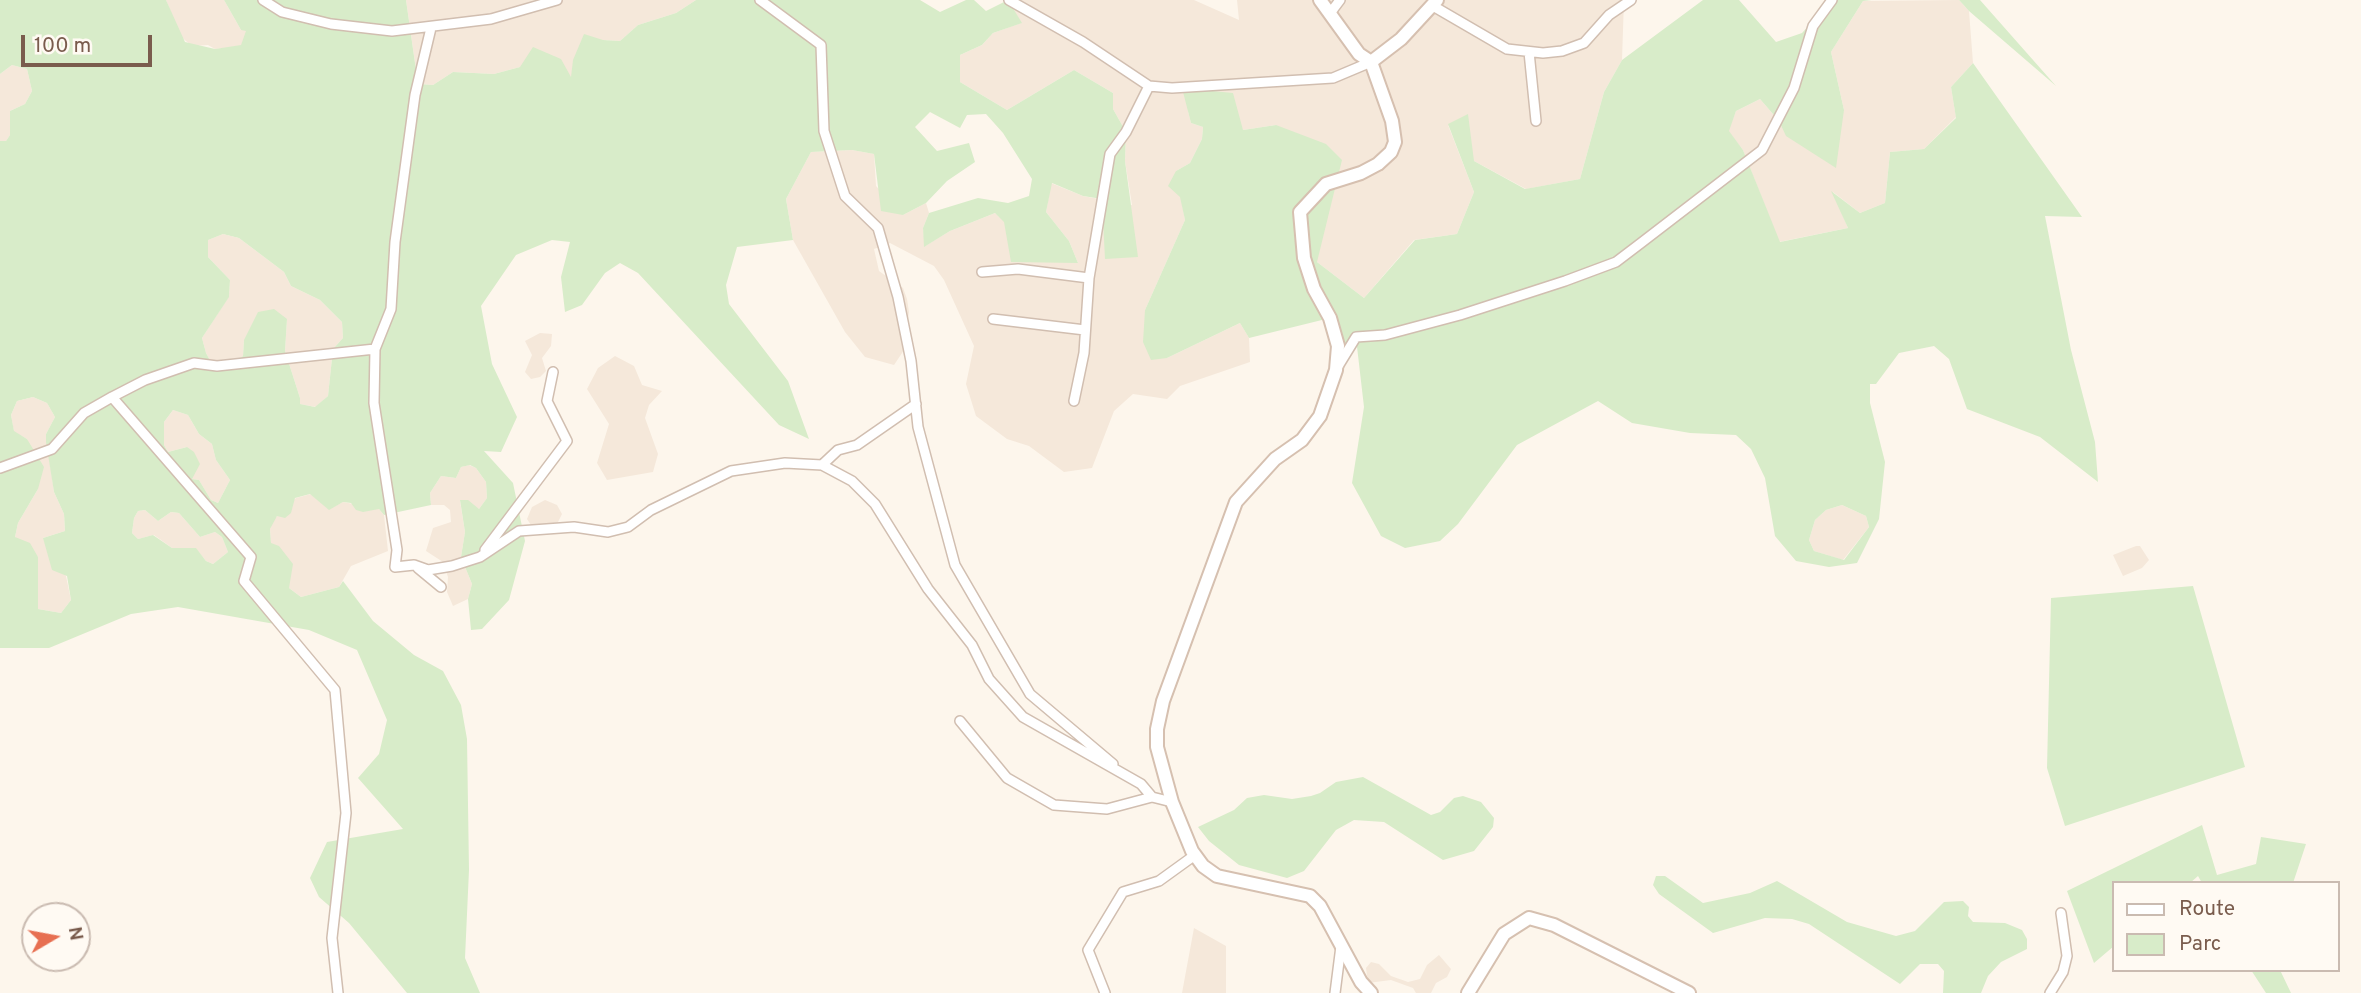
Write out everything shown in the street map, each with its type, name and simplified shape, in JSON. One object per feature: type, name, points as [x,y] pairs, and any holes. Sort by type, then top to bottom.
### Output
[{"type":"street","points":[[263,0],[282,12],[331,24],[392,31],[491,19],[557,0]]},
{"type":"street","points":[[760,0],[821,45],[824,131],[845,196],[878,228],[898,297],[912,361],[918,427],[955,565],[1030,694],[1136,784]]},
{"type":"street","points":[[1009,0],[1083,42],[1149,86],[1172,88],[1333,78],[1371,62],[1401,39],[1435,3],[1507,50],[1562,51],[1584,43],[1609,15],[1631,0]]},
{"type":"street","points":[[1320,0],[1359,54],[1371,62],[1391,121],[1395,142],[1391,152],[1361,173],[1326,184],[1300,212],[1304,258],[1314,289],[1330,318],[1338,346],[1336,370]]},
{"type":"street","points":[[1331,12],[1340,0]]},
{"type":"street","points":[[1371,993],[1341,946],[1320,906],[1310,897],[1217,876],[1203,866],[1195,855],[1172,803],[1159,760],[1158,720],[1236,502],[1275,459],[1302,440],[1320,415],[1336,370],[1356,337],[1385,335],[1460,315],[1565,281],[1616,261],[1762,150],[1794,88],[1813,26],[1832,0]]},
{"type":"street","points":[[431,27],[415,95],[395,242],[391,309],[375,349],[374,403],[397,550],[395,567],[414,565],[428,570],[480,557],[519,531],[574,527],[608,531],[628,527],[651,510],[731,471],[785,463],[822,465],[852,481],[875,504],[928,589],[972,645],[989,679],[1023,717],[1140,784],[1152,797],[1172,803]]},
{"type":"street","points":[[1529,52],[1536,121]]},
{"type":"street","points":[[1074,401],[1085,330],[1089,278],[1110,154],[1126,132],[1149,86]]},
{"type":"street","points":[[982,272],[1018,269],[1089,278]]},
{"type":"street","points":[[993,319],[1085,330]]},
{"type":"street","points":[[0,468],[52,449],[84,413],[112,397],[145,380],[194,363],[217,366],[375,349]]},
{"type":"street","points":[[480,557],[567,441],[547,401],[553,372]]},
{"type":"street","points":[[112,397],[251,557],[244,581],[335,690],[346,813],[332,938],[338,993]]},
{"type":"street","points":[[822,465],[838,450],[857,445],[916,404]]},
{"type":"street","points":[[414,565],[441,587]]},
{"type":"street","points":[[960,721],[1007,778],[1054,805],[1107,809],[1152,797]]},
{"type":"street","points":[[1105,993],[1088,950],[1123,892],[1159,881],[1195,855]]},
{"type":"street","points":[[2050,993],[2063,972],[2067,956],[2061,913]]},
{"type":"street","points":[[1468,993],[1504,934],[1529,918],[1554,925],[1689,993]]},
{"type":"street","points":[[1335,993],[1341,946]]},
{"type":"shaded area","points":[[166,0],[224,0],[241,30],[385,34],[215,49],[208,45],[192,46],[180,36]]},
{"type":"shaded area","points":[[406,0],[696,0],[676,13],[638,25],[620,41],[603,40],[571,79],[520,67],[494,74],[453,72],[433,85],[418,84]]},
{"type":"shaded area","points":[[1008,0],[1194,0],[1239,20],[1237,0],[1624,0],[1622,60],[1604,92],[1580,179],[1526,189],[1474,161],[1448,125],[1474,192],[1457,234],[1414,240],[1364,298],[1317,262],[1276,125],[1243,130],[1188,111],[1191,123],[1203,127],[1202,139],[1190,163],[1176,171],[1185,220],[1145,310],[1167,358],[1240,323],[1249,338],[1250,362],[1180,386],[1167,399],[1133,394],[1114,411],[1092,468],[1064,472],[1029,446],[1007,439],[976,416],[966,384],[974,346],[944,280],[934,266],[890,243],[874,249],[879,271],[903,288],[907,299],[909,312],[904,350],[894,365],[865,357],[845,332],[793,240],[786,199],[811,152],[852,150],[874,154],[876,186],[903,215],[926,203],[929,213],[923,228],[925,246],[950,231],[995,213],[1004,221],[1078,263],[1069,241],[1046,212],[1051,183],[1083,196],[1132,205],[1125,161],[1126,132],[1113,109],[1113,93],[1074,70],[1007,110],[960,82],[960,55],[982,45],[993,33],[1021,23]]},
{"type":"shaded area","points":[[1959,0],[1969,11],[1973,63],[1951,87],[1956,117],[1924,149],[1890,152],[1885,203],[1860,213],[1833,192],[1848,228],[1779,242],[1743,150],[1728,131],[1736,111],[1760,99],[1779,121],[1844,110],[1831,52],[1863,1]]},
{"type":"shaded area","points":[[12,65],[27,69],[32,91],[25,104],[10,111],[10,135],[6,141],[0,141],[0,74]]},
{"type":"shaded area","points":[[223,234],[239,238],[284,272],[291,286],[320,300],[342,322],[343,338],[333,349],[328,396],[316,407],[299,404],[300,398],[285,351],[287,319],[244,340],[243,356],[231,365],[214,368],[202,338],[229,296],[230,280],[208,257],[208,240]]},
{"type":"shaded area","points":[[540,333],[552,334],[551,346],[542,358],[546,371],[540,377],[531,379],[525,372],[532,355],[525,341]]},
{"type":"shaded area","points":[[615,356],[634,366],[642,385],[662,391],[649,405],[645,418],[658,454],[653,472],[607,480],[597,463],[609,424],[587,389],[598,368]]},
{"type":"shaded area","points":[[33,397],[47,403],[55,417],[46,434],[54,492],[64,514],[65,531],[43,538],[66,576],[71,600],[61,613],[38,609],[38,557],[15,537],[18,523],[38,489],[27,439],[14,432],[11,415],[17,401]]},
{"type":"shaded area","points":[[173,410],[188,415],[199,434],[212,444],[216,460],[230,480],[218,503],[211,500],[199,480],[191,479],[187,447],[168,452],[164,445],[164,422]]},
{"type":"shaded area","points":[[469,465],[476,468],[486,482],[487,498],[479,509],[460,501],[465,532],[461,557],[472,584],[468,599],[453,606],[447,592],[448,577],[443,562],[426,551],[433,528],[451,522],[450,510],[444,505],[431,505],[430,493],[441,476],[456,478],[461,467]]},
{"type":"shaded area","points":[[311,494],[329,509],[343,502],[379,509],[384,515],[388,551],[351,566],[339,587],[301,597],[289,588],[271,544],[270,529],[272,521],[296,498]]},
{"type":"shaded area","points":[[545,500],[557,505],[562,514],[557,524],[533,528],[527,519],[532,507]]},
{"type":"shaded area","points":[[1842,505],[1866,516],[1869,527],[1843,560],[1814,551],[1809,540],[1815,520],[1826,510]]},
{"type":"shaded area","points":[[145,510],[158,521],[171,512],[179,513],[200,537],[215,532],[222,537],[228,552],[213,564],[206,561],[196,549],[172,548],[154,535],[138,539],[132,533],[134,518],[138,511]]},
{"type":"shaded area","points":[[2140,546],[2149,560],[2142,568],[2123,576],[2113,555]]},
{"type":"shaded area","points":[[1194,928],[1226,946],[1226,993],[1182,993]]},
{"type":"shaded area","points":[[1439,955],[1451,969],[1447,977],[1436,983],[1431,993],[1416,993],[1413,988],[1391,980],[1368,983],[1366,968],[1371,962],[1379,964],[1391,976],[1408,982],[1420,979],[1427,965]]},
{"type":"green space","points":[[0,0],[166,0],[185,42],[215,49],[241,45],[246,31],[241,30],[224,0],[406,0],[418,84],[433,85],[453,72],[494,74],[520,67],[533,47],[561,59],[571,77],[573,60],[584,34],[603,40],[620,41],[638,25],[676,13],[696,0],[920,0],[940,12],[966,0],[974,0],[986,11],[1008,0],[1022,23],[993,33],[982,45],[960,55],[960,82],[1007,110],[1074,70],[1113,93],[1113,109],[1126,132],[1125,161],[1138,257],[1105,259],[1102,199],[1083,196],[1052,183],[1046,212],[1069,241],[1078,263],[1011,262],[1004,222],[995,213],[950,231],[924,247],[923,228],[929,213],[978,198],[1008,203],[1029,196],[1032,179],[1003,133],[986,114],[967,115],[960,128],[930,112],[915,127],[937,151],[969,143],[975,162],[947,181],[926,203],[903,215],[881,211],[874,154],[852,150],[811,152],[786,199],[793,240],[737,247],[726,285],[729,304],[788,381],[809,439],[779,425],[638,273],[620,263],[605,273],[582,305],[565,312],[561,277],[570,242],[552,240],[516,255],[481,306],[492,364],[517,417],[501,452],[484,451],[513,483],[525,541],[509,600],[482,629],[471,630],[468,599],[472,584],[461,557],[465,532],[460,500],[468,500],[479,509],[487,498],[486,482],[476,468],[470,465],[461,467],[456,478],[441,476],[430,493],[431,505],[384,515],[379,509],[363,512],[356,510],[351,503],[343,502],[329,510],[310,494],[295,498],[291,513],[285,518],[277,516],[270,529],[271,543],[279,546],[293,564],[289,588],[301,597],[339,587],[343,581],[373,621],[414,655],[443,671],[461,705],[467,739],[469,870],[465,958],[480,993],[407,993],[349,923],[319,897],[310,878],[327,842],[403,829],[358,778],[379,754],[387,720],[357,650],[309,630],[178,607],[131,614],[49,648],[0,648],[0,141],[6,141],[10,135],[10,111],[25,104],[32,91],[27,69],[12,65],[0,74]],"holes":[[[223,234],[239,238],[284,272],[291,286],[320,300],[342,322],[343,338],[333,349],[328,396],[315,407],[300,404],[285,351],[287,319],[274,309],[258,312],[244,340],[243,356],[231,365],[214,368],[202,338],[229,297],[230,280],[208,257],[208,240]],[[33,397],[47,403],[55,417],[46,434],[46,442],[54,492],[64,514],[65,531],[43,538],[52,570],[67,576],[71,600],[61,613],[38,609],[38,557],[30,543],[15,537],[18,523],[38,489],[44,467],[27,439],[14,431],[11,415],[17,401]],[[173,410],[188,415],[199,434],[212,444],[216,460],[230,480],[218,503],[211,500],[199,480],[192,479],[200,464],[194,452],[187,447],[168,452],[164,445],[164,422]],[[145,510],[158,521],[171,512],[179,513],[200,537],[215,532],[222,537],[228,552],[213,564],[206,561],[196,548],[172,548],[153,535],[138,539],[132,533],[138,511]]]},
{"type":"green space","points":[[1703,0],[1739,0],[1776,42],[1802,33],[1832,0],[1872,0],[1863,1],[1831,52],[1844,110],[1836,168],[1786,136],[1779,121],[1760,99],[1736,111],[1729,131],[1743,150],[1780,242],[1848,228],[1831,191],[1860,213],[1885,203],[1890,152],[1924,149],[1956,118],[1951,87],[1973,63],[2082,217],[2045,216],[2071,350],[2095,442],[2098,482],[2040,437],[1967,409],[1949,359],[1934,346],[1899,353],[1876,384],[1870,384],[1870,403],[1885,462],[1879,519],[1857,563],[1829,567],[1796,561],[1775,536],[1765,478],[1751,449],[1736,435],[1690,433],[1632,423],[1598,401],[1517,445],[1458,524],[1440,541],[1405,548],[1381,536],[1352,483],[1364,407],[1356,338],[1336,370],[1330,318],[1249,338],[1240,323],[1167,358],[1151,360],[1143,342],[1145,310],[1185,220],[1180,197],[1168,186],[1176,171],[1190,163],[1202,139],[1203,127],[1191,123],[1182,88],[1233,93],[1243,130],[1276,125],[1326,144],[1342,160],[1317,262],[1364,298],[1415,240],[1457,234],[1474,192],[1448,124],[1468,114],[1474,161],[1525,189],[1580,179],[1604,92],[1622,60]],"holes":[[[1842,505],[1866,516],[1869,527],[1844,560],[1814,551],[1809,540],[1815,520],[1826,510]]]},
{"type":"green space","points":[[1959,0],[1980,0],[2056,86],[1969,11]]},
{"type":"green space","points":[[2193,586],[2245,767],[2065,826],[2047,768],[2051,598]]},
{"type":"green space","points":[[1363,777],[1431,815],[1440,812],[1454,798],[1463,796],[1481,802],[1494,818],[1493,827],[1474,851],[1443,860],[1384,822],[1354,820],[1336,830],[1304,871],[1287,878],[1239,865],[1209,841],[1198,827],[1234,810],[1247,798],[1264,795],[1292,799],[1311,796],[1336,782]]},
{"type":"green space","points":[[2202,825],[2217,875],[2256,864],[2261,837],[2306,844],[2294,881],[2201,881],[2198,876],[2192,881],[2112,881],[2112,948],[2094,963],[2067,891]]},
{"type":"green space","points":[[1656,876],[1665,876],[1703,903],[1750,893],[1777,881],[1847,922],[1896,936],[1915,931],[1944,902],[1963,901],[1969,907],[1968,916],[1973,922],[2005,923],[2022,930],[2027,939],[2027,949],[2001,962],[1988,976],[1981,993],[1943,993],[1944,971],[1938,964],[1920,964],[1900,984],[1809,924],[1792,919],[1765,918],[1713,933],[1659,894],[1653,885]]},
{"type":"green space","points":[[2252,972],[2281,972],[2291,993],[2266,993]]}]
